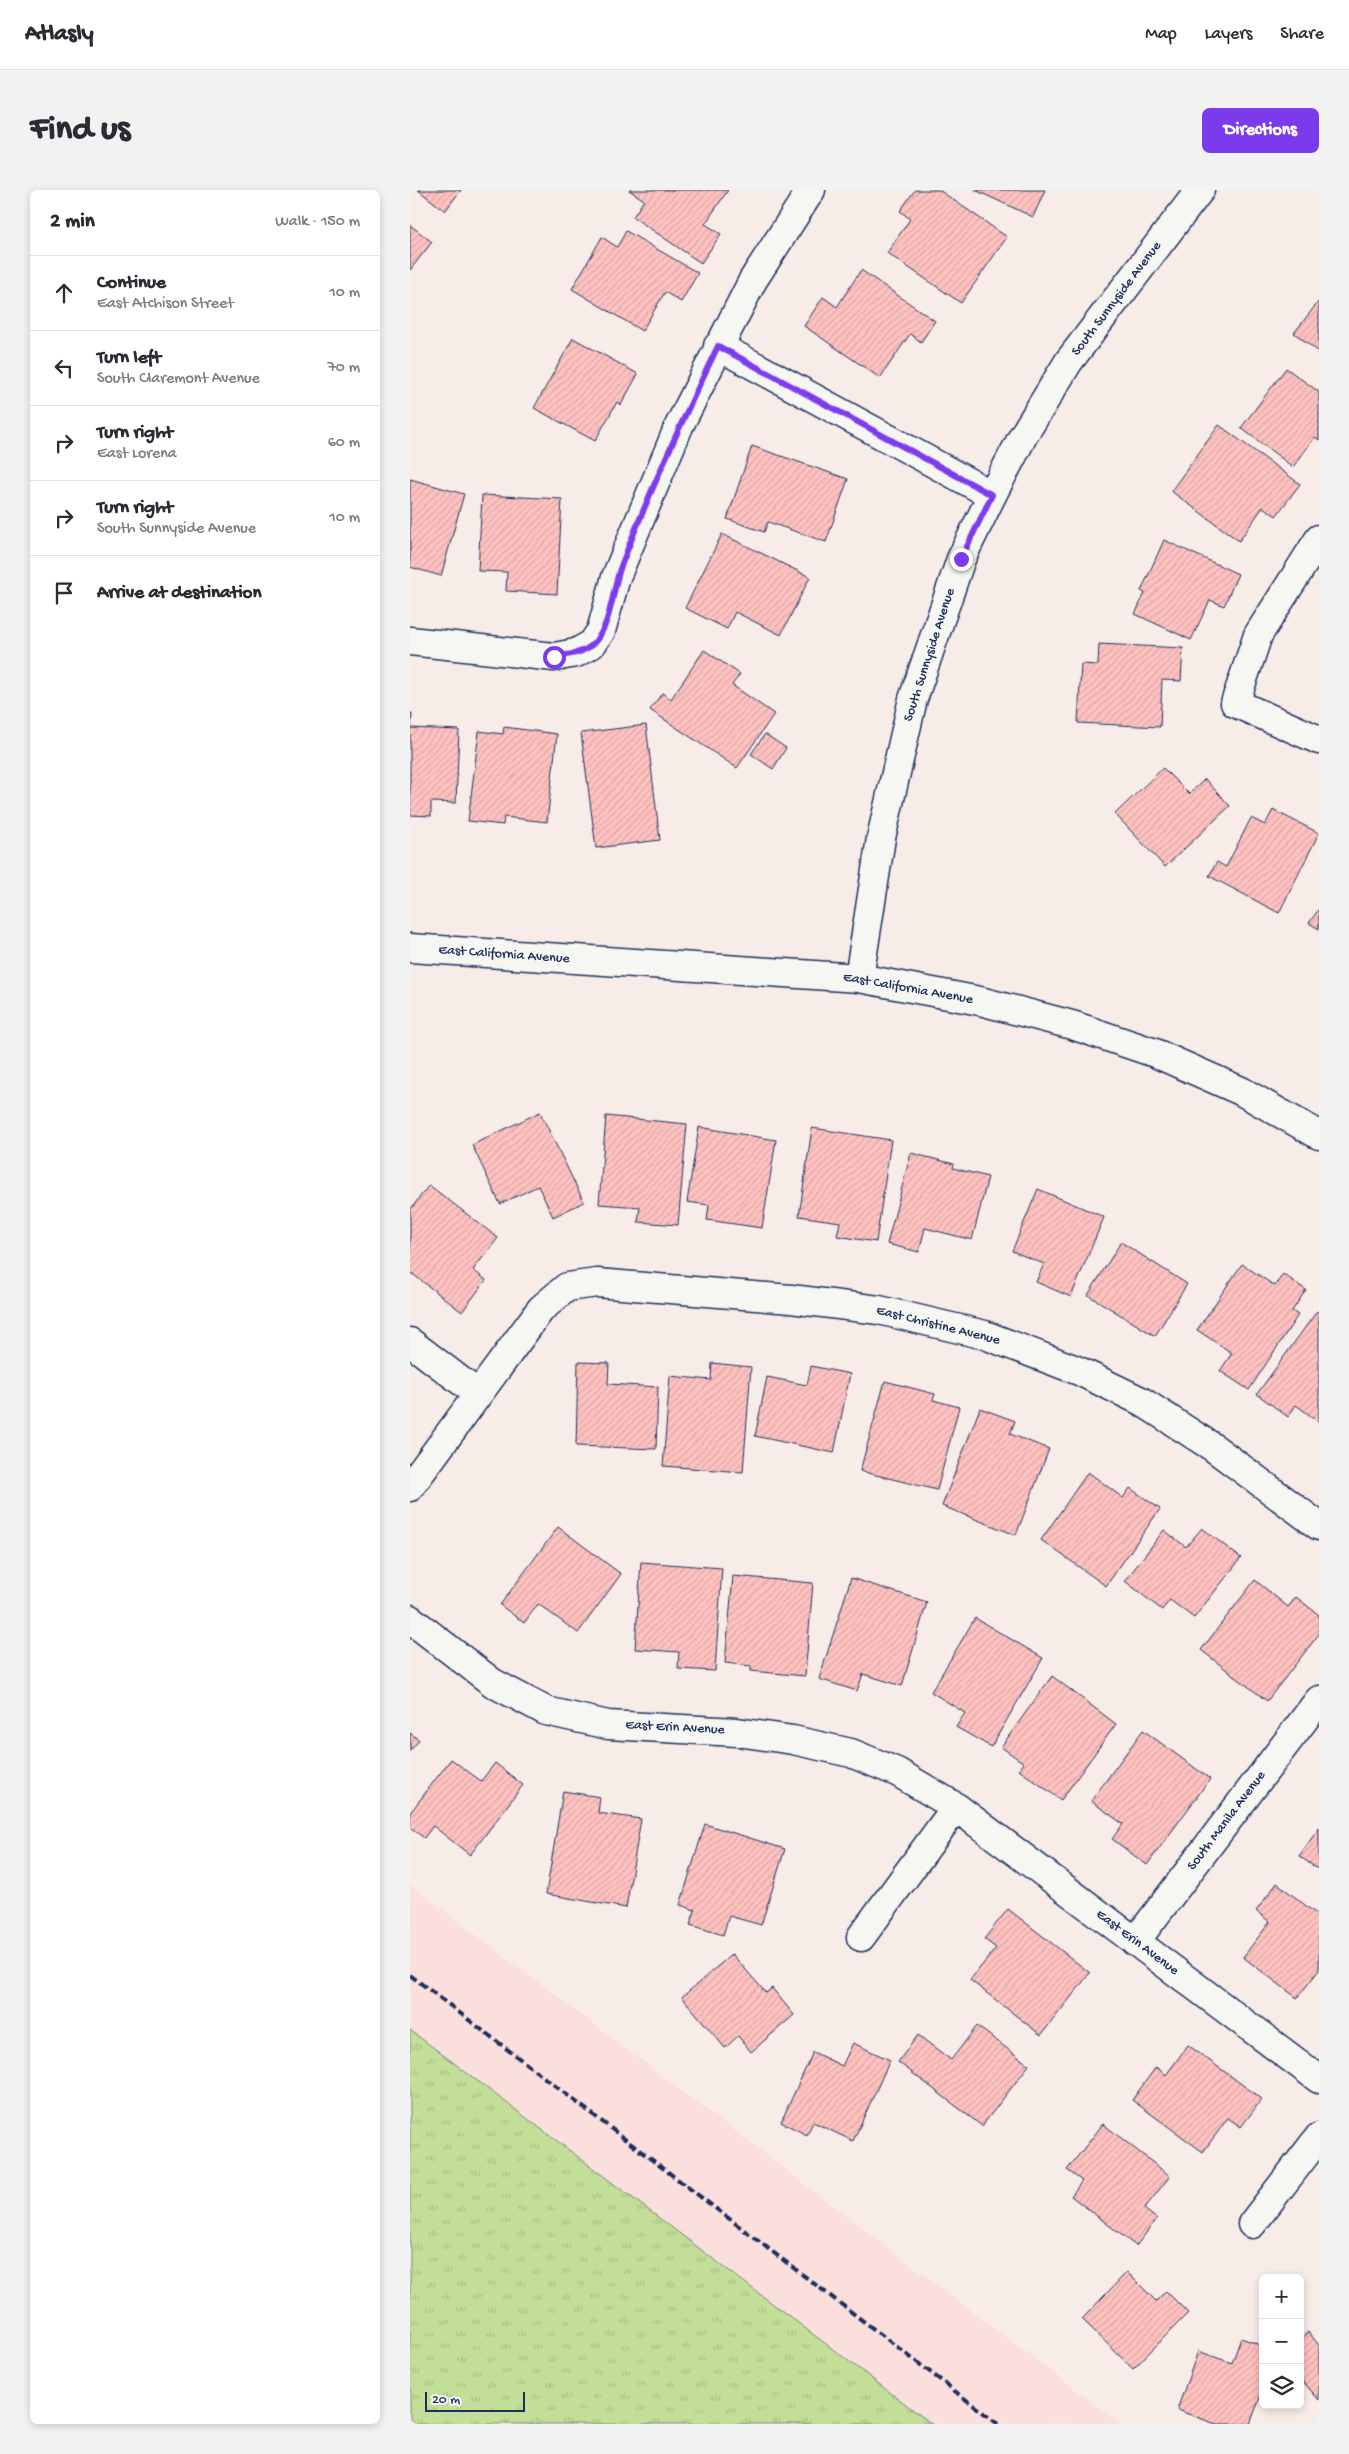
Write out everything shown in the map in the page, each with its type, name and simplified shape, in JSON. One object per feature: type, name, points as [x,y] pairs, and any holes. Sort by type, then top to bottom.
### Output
[{"type":"street","points":[[410,642],[554,657],[576,653],[592,644],[606,617],[616,577],[679,426],[753,280],[810,190]]},
{"type":"street","name":"South Sunnyside Avenue","points":[[859,978],[881,838],[913,699],[961,559],[992,495],[1068,362],[1200,190]]},
{"type":"street","points":[[718,346],[992,495]]},
{"type":"street","points":[[1319,539],[1258,635],[1235,703],[1319,740]]},
{"type":"street","name":"East California Avenue","points":[[410,948],[859,978],[980,1001],[1082,1028],[1155,1053],[1240,1091],[1319,1135]]},
{"type":"street","name":"East Christine Avenue","points":[[478,1394],[541,1309],[567,1287],[597,1283],[791,1298],[880,1310],[985,1335],[1079,1371],[1141,1401],[1214,1448],[1319,1526]]},
{"type":"street","points":[[410,1342],[478,1394],[410,1487]]},
{"type":"street","name":"East Erin Avenue","points":[[410,1619],[493,1683],[546,1711],[608,1725],[737,1732],[793,1740],[851,1753],[897,1772],[956,1807],[1319,2079]]},
{"type":"street","name":"South Manila Avenue","points":[[1135,1942],[1319,1700]]},
{"type":"street","points":[[861,1937],[956,1807]]},
{"type":"street","points":[[1252,2224],[1319,2137]]},
{"type":"shaded area","points":[[410,1885],[1121,2424],[932,2424],[410,2030]]},
{"type":"green space","points":[[410,2030],[932,2424],[410,2424]]},
{"type":"building","points":[[418,190],[461,190],[445,211]]},
{"type":"building","points":[[629,190],[728,190],[705,224],[721,234],[701,263],[633,217],[644,200]]},
{"type":"building","points":[[915,190],[939,190],[1007,237],[961,303],[887,253],[910,219],[900,211]]},
{"type":"building","points":[[975,190],[1045,190],[1033,217]]},
{"type":"building","points":[[410,225],[432,242],[410,270]]},
{"type":"building","points":[[626,231],[698,273],[681,302],[665,292],[642,331],[572,289],[602,237],[617,247]]},
{"type":"building","points":[[861,270],[935,321],[921,342],[910,334],[880,378],[804,326],[823,297],[837,307]]},
{"type":"building","points":[[1319,301],[1319,352],[1294,333]]},
{"type":"building","points":[[573,338],[638,374],[621,405],[617,402],[595,441],[534,408]]},
{"type":"building","points":[[1286,368],[1319,392],[1319,440],[1315,437],[1293,467],[1241,428]]},
{"type":"building","points":[[1219,425],[1300,484],[1276,516],[1263,507],[1239,541],[1171,491]]},
{"type":"building","points":[[752,446],[848,479],[826,542],[768,522],[764,532],[727,519]]},
{"type":"building","points":[[410,479],[464,494],[441,576],[410,567]]},
{"type":"building","points":[[482,495],[562,499],[557,594],[506,591],[507,572],[478,571]]},
{"type":"building","points":[[722,534],[810,577],[781,635],[735,612],[727,629],[685,608]]},
{"type":"building","points":[[1164,540],[1238,574],[1224,606],[1210,600],[1191,640],[1135,614],[1145,593],[1141,591]]},
{"type":"building","points":[[1099,644],[1183,648],[1181,681],[1162,680],[1160,727],[1078,723],[1081,664],[1098,665]]},
{"type":"building","points":[[704,650],[740,674],[732,685],[774,714],[737,768],[650,710],[662,693],[671,699]]},
{"type":"building","points":[[410,713],[412,713],[411,728],[459,730],[456,803],[431,802],[431,816],[410,815]]},
{"type":"building","points":[[646,725],[660,840],[596,848],[581,733]]},
{"type":"building","points":[[504,727],[557,734],[547,822],[504,817],[503,825],[468,821],[479,731],[503,734]]},
{"type":"building","points":[[765,734],[786,748],[773,769],[751,754]]},
{"type":"building","points":[[1163,768],[1189,794],[1205,779],[1230,806],[1165,867],[1115,814]]},
{"type":"building","points":[[1273,810],[1319,833],[1279,913],[1209,876],[1217,862],[1226,867],[1251,818],[1265,825]]},
{"type":"building","points":[[1319,909],[1319,929],[1309,923]]},
{"type":"building","points":[[540,1112],[584,1202],[553,1217],[538,1186],[500,1204],[472,1145]]},
{"type":"building","points":[[606,1116],[687,1124],[678,1225],[638,1222],[640,1207],[599,1204]]},
{"type":"building","points":[[699,1127],[776,1140],[762,1228],[707,1220],[709,1205],[687,1202]]},
{"type":"building","points":[[812,1128],[891,1140],[876,1242],[837,1236],[840,1222],[799,1216]]},
{"type":"building","points":[[911,1153],[954,1164],[953,1168],[988,1177],[972,1240],[925,1228],[919,1252],[887,1244]]},
{"type":"building","points":[[429,1185],[498,1238],[473,1270],[486,1280],[462,1312],[410,1272],[410,1210]]},
{"type":"building","points":[[1038,1189],[1104,1217],[1071,1297],[1036,1282],[1044,1264],[1012,1251]]},
{"type":"building","points":[[1121,1242],[1187,1284],[1155,1336],[1088,1295]]},
{"type":"building","points":[[1242,1264],[1275,1286],[1283,1274],[1306,1290],[1292,1311],[1298,1315],[1249,1390],[1220,1371],[1232,1353],[1197,1330]]},
{"type":"building","points":[[1317,1311],[1319,1313],[1319,1422],[1296,1405],[1288,1417],[1257,1394]]},
{"type":"building","points":[[578,1362],[609,1363],[608,1384],[658,1387],[656,1449],[576,1446]]},
{"type":"building","points":[[712,1363],[751,1367],[743,1472],[663,1466],[670,1376],[711,1380]]},
{"type":"building","points":[[811,1366],[850,1374],[834,1453],[755,1436],[767,1377],[807,1385]]},
{"type":"building","points":[[885,1381],[935,1394],[933,1400],[959,1407],[937,1490],[860,1471]]},
{"type":"building","points":[[980,1408],[1015,1421],[1010,1434],[1049,1449],[1016,1535],[942,1506]]},
{"type":"building","points":[[1088,1472],[1123,1498],[1130,1488],[1160,1509],[1106,1586],[1041,1540]]},
{"type":"building","points":[[558,1527],[621,1574],[578,1633],[538,1604],[524,1623],[500,1605]]},
{"type":"building","points":[[1202,1528],[1241,1558],[1194,1618],[1170,1600],[1162,1610],[1125,1581],[1164,1530],[1186,1547]]},
{"type":"building","points":[[641,1562],[722,1568],[715,1671],[678,1669],[679,1652],[635,1649]]},
{"type":"building","points":[[733,1576],[813,1583],[805,1676],[751,1671],[751,1666],[725,1663]]},
{"type":"building","points":[[851,1578],[927,1602],[902,1686],[863,1674],[857,1691],[819,1679]]},
{"type":"building","points":[[1255,1580],[1288,1607],[1296,1597],[1319,1615],[1319,1634],[1267,1701],[1201,1650]]},
{"type":"building","points":[[975,1618],[1043,1658],[991,1747],[956,1727],[965,1713],[931,1692]]},
{"type":"building","points":[[1052,1676],[1116,1724],[1061,1800],[1019,1770],[1024,1763],[1001,1747]]},
{"type":"building","points":[[1143,1730],[1210,1779],[1147,1865],[1112,1839],[1123,1824],[1091,1801]]},
{"type":"building","points":[[410,1733],[419,1740],[410,1751]]},
{"type":"building","points":[[451,1759],[481,1781],[495,1763],[523,1785],[470,1855],[433,1826],[424,1838],[410,1827],[410,1813]]},
{"type":"building","points":[[563,1791],[600,1797],[598,1813],[641,1819],[626,1908],[546,1894]]},
{"type":"building","points":[[705,1824],[785,1849],[761,1925],[729,1916],[723,1935],[690,1925],[695,1910],[680,1905]]},
{"type":"building","points":[[1319,1828],[1319,1870],[1299,1856]]},
{"type":"building","points":[[1277,1883],[1319,1916],[1319,1970],[1297,1998],[1243,1957],[1270,1922],[1256,1911]]},
{"type":"building","points":[[1008,1909],[1090,1973],[1041,2035],[970,1980],[996,1948],[984,1939]]},
{"type":"building","points":[[732,1954],[766,1993],[772,1988],[794,2015],[751,2052],[738,2036],[725,2048],[682,1997]]},
{"type":"building","points":[[977,2026],[1029,2065],[982,2126],[898,2062],[918,2035],[951,2060]]},
{"type":"building","points":[[853,2043],[890,2060],[853,2141],[813,2122],[807,2135],[781,2122],[813,2052],[842,2066]]},
{"type":"building","points":[[1188,2045],[1262,2099],[1241,2127],[1228,2118],[1203,2152],[1132,2100],[1156,2067],[1166,2075]]},
{"type":"building","points":[[1103,2124],[1170,2176],[1144,2209],[1157,2219],[1136,2246],[1071,2196],[1082,2181],[1067,2170]]},
{"type":"building","points":[[1127,2272],[1156,2301],[1166,2291],[1188,2313],[1133,2369],[1082,2319]]},
{"type":"building","points":[[1308,2332],[1319,2345],[1319,2400],[1304,2383],[1304,2336]]},
{"type":"building","points":[[1241,2338],[1259,2345],[1259,2400],[1250,2424],[1216,2424],[1177,2410],[1198,2351],[1232,2363]]},
{"type":"railway","points":[[410,1975],[998,2424]]},
{"type":"route","points":[[554,657],[576,653],[592,644],[601,631],[616,577],[642,512],[679,426],[718,346],[992,495],[961,559]]}]
